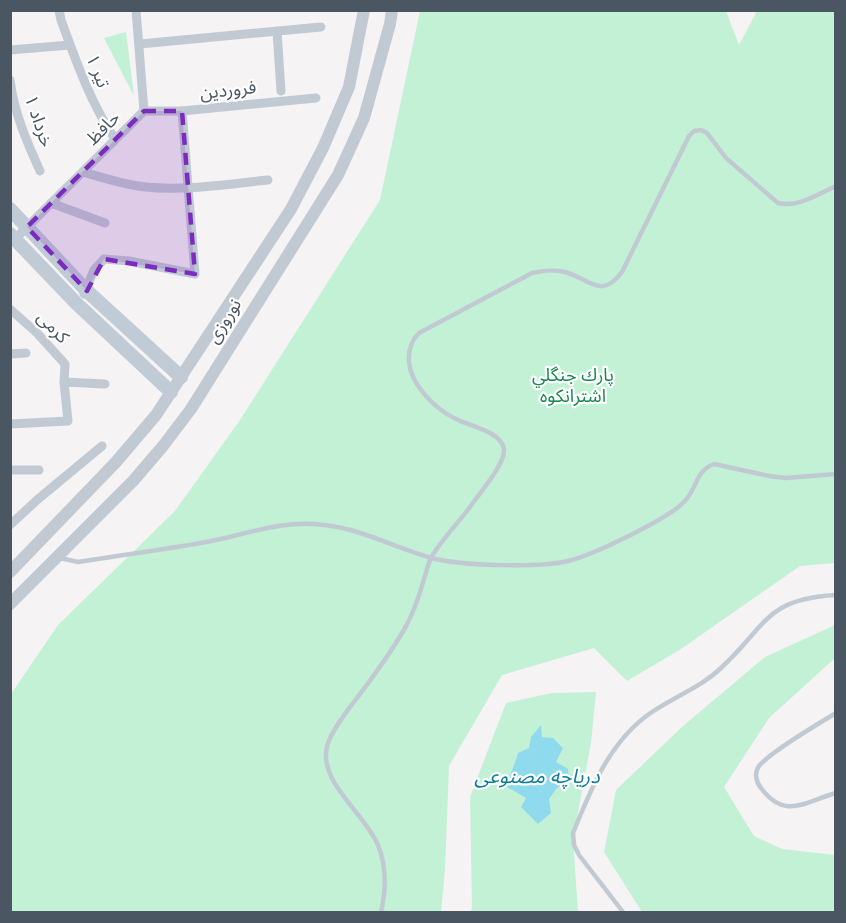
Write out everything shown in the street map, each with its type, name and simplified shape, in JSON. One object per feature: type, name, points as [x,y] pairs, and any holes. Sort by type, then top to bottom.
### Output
[{"type":"main road","points":[[10,208],[87,291],[181,377]]},
{"type":"main road","points":[[13,237],[76,303],[171,392]]},
{"type":"street","name":"تیر ۱","points":[[59,10],[86,88],[103,122],[115,139]]},
{"type":"street","name":"حافظ","points":[[13,237],[27,227],[144,111],[136,10]]},
{"type":"street","name":"نوروزی","points":[[10,572],[116,462],[156,415],[291,209],[323,148],[349,87],[364,10]]},
{"type":"street","name":"نوروزی","points":[[10,604],[133,481],[191,409],[338,175],[364,118],[392,10]]},
{"type":"street","points":[[140,44],[321,27]]},
{"type":"street","points":[[277,31],[281,91]]},
{"type":"street","points":[[10,50],[70,45]]},
{"type":"street","name":"خرداد ۱","points":[[10,80],[22,130],[40,171]]},
{"type":"street","name":"فروردین","points":[[144,111],[182,111],[316,98]]},
{"type":"street","points":[[76,303],[87,291],[94,270],[104,260],[129,261],[195,274],[182,111]]},
{"type":"street","points":[[83,172],[113,181],[147,187],[189,187],[268,180]]},
{"type":"street","points":[[51,203],[105,223]]},
{"type":"street","points":[[233,298],[252,311]]},
{"type":"street","name":"کرمی","points":[[10,309],[37,333],[64,364],[68,421],[10,424]]},
{"type":"street","points":[[10,354],[26,354]]},
{"type":"street","points":[[64,382],[105,384]]},
{"type":"street","points":[[10,525],[102,446]]},
{"type":"street","points":[[10,470],[39,470]]},
{"type":"lane","points":[[381,912],[385,885],[383,863],[378,846],[370,830],[328,771],[327,746],[342,718],[377,672],[404,630],[418,598],[431,558],[500,464],[504,450],[502,444],[492,435],[443,412],[416,385],[408,357],[413,339],[419,333],[532,273],[552,270],[574,275],[590,285],[599,287],[609,285],[622,272],[688,136],[694,131],[702,130],[707,133],[726,158],[778,202],[786,205],[795,204],[836,186]]},
{"type":"lane","points":[[58,557],[78,562],[220,539],[278,525],[323,524],[351,530],[431,558],[480,564],[545,564],[589,554],[669,514],[686,500],[700,472],[714,464],[786,478],[836,474]]},
{"type":"lane","points":[[623,912],[579,855],[574,845],[573,833],[609,754],[631,728],[649,714],[699,685],[721,669],[776,609],[792,601],[812,596],[836,595]]},
{"type":"lane","points":[[836,713],[767,758],[756,771],[758,784],[767,796],[780,806],[789,808],[799,806],[836,793]]},
{"type":"highlighted area","points":[[144,111],[182,111],[195,274],[104,259],[87,291],[27,227]]},
{"type":"green space","name":"پارك جنگلي اشترانكوه","points":[[420,11],[726,11],[739,45],[757,11],[835,11],[835,563],[800,566],[681,649],[627,681],[594,648],[502,675],[449,766],[441,912],[11,912],[11,694],[58,625],[175,511],[240,420],[380,200]]},
{"type":"green space","points":[[126,32],[134,96],[104,38]]},
{"type":"green space","points":[[835,625],[835,658],[769,718],[724,787],[754,836],[782,849],[835,855],[835,912],[642,912],[604,852],[616,790],[683,726],[765,657]]},
{"type":"green space","points":[[596,692],[591,743],[573,839],[578,912],[471,912],[470,797],[506,703],[552,693]]},
{"type":"water","name":"دریاچه مصنوعی","points":[[541,725],[542,737],[553,738],[563,748],[556,762],[568,769],[569,780],[557,788],[549,799],[551,813],[538,824],[521,807],[526,798],[507,787],[518,753],[529,748],[531,737]]}]
